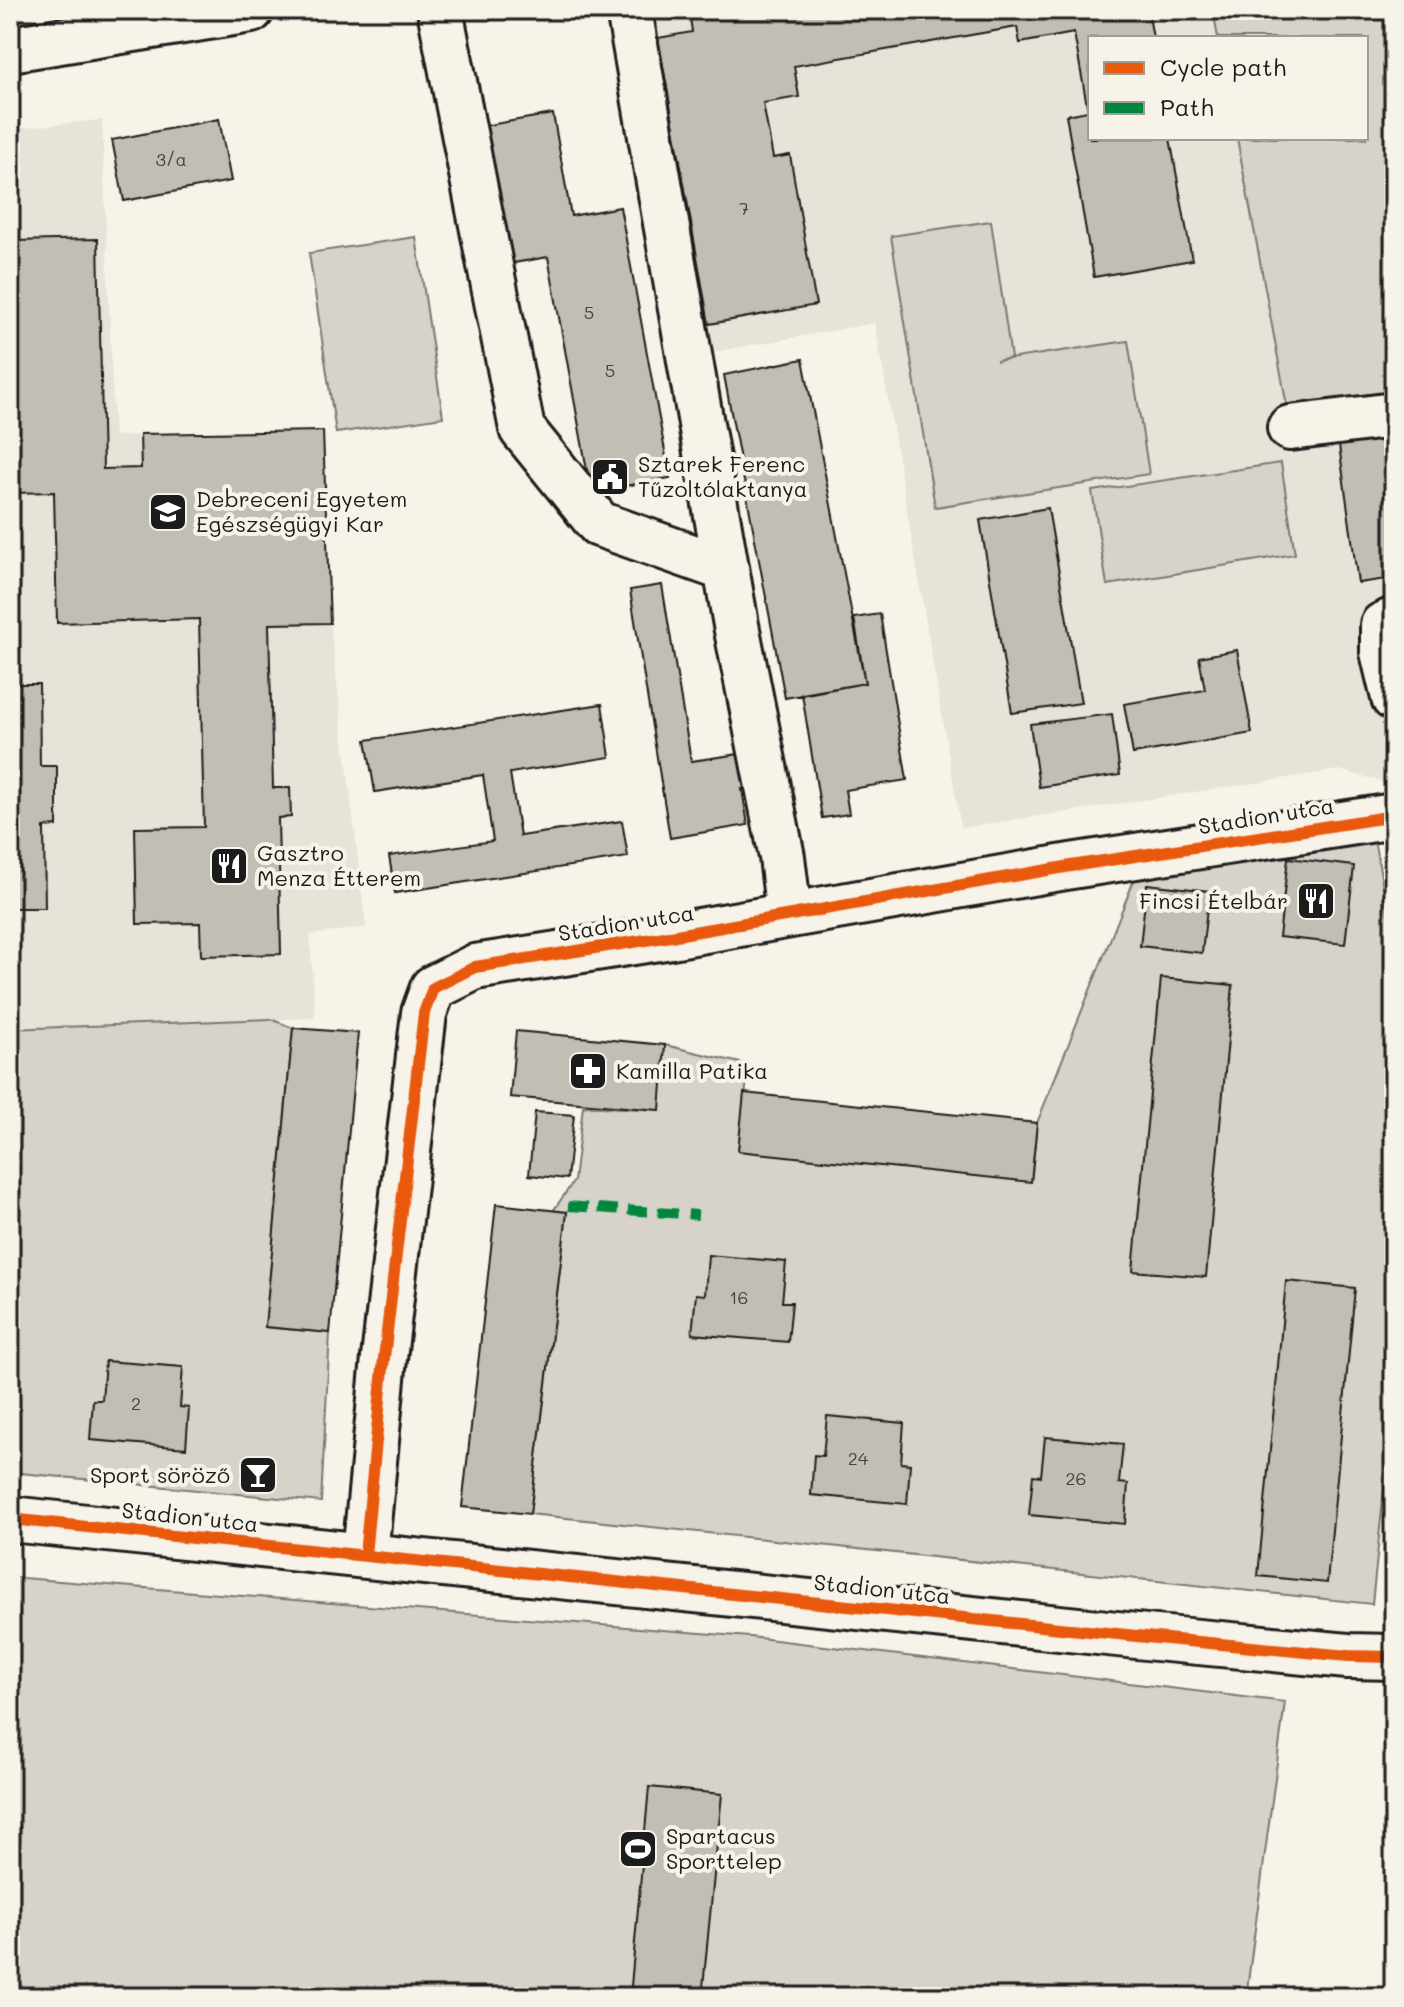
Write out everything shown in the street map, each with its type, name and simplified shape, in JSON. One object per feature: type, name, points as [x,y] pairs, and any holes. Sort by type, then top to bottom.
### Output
[{"type":"street","points":[[10,49],[251,10]]},
{"type":"street","points":[[440,10],[443,95],[522,429],[599,524],[726,569]]},
{"type":"street","points":[[629,10],[726,569],[782,857],[789,915]]},
{"type":"street","points":[[1290,428],[1394,415]]},
{"type":"street","points":[[1394,620],[1383,625],[1383,652],[1394,698]]},
{"type":"street","name":"Stadion utca","points":[[365,1555],[424,1013],[433,988],[475,967],[1071,866],[1394,816]]},
{"type":"street","name":"Stadion utca","points":[[10,1519],[1156,1638],[1348,1656],[1394,1657]]},
{"type":"shaded area","points":[[727,10],[1213,10],[1218,36],[1088,36],[1088,140],[1237,140],[1289,417],[1394,405],[1394,785],[1339,770],[961,828],[875,323],[708,353],[647,24]]},
{"type":"shaded area","points":[[1213,10],[1394,10],[1394,405],[1289,417],[1237,140],[1368,140],[1368,36],[1218,36]]},
{"type":"shaded area","name":"Debreceni Egyetem Egészségügyi Kar","points":[[102,120],[114,436],[322,431],[330,623],[366,927],[310,935],[315,1018],[10,1029],[10,129]]},
{"type":"shaded area","points":[[991,221],[1011,358],[996,361],[1128,341],[1149,474],[935,507],[891,236]]},
{"type":"shaded area","points":[[416,237],[443,417],[336,433],[309,253]]},
{"type":"shaded area","points":[[1281,463],[1295,554],[1107,585],[1092,491]]},
{"type":"shaded area","points":[[1374,840],[1394,942],[1394,1395],[1372,1604],[530,1514],[567,1213],[553,1211],[574,1181],[583,1106],[659,1110],[665,1045],[749,1065],[738,1150],[1031,1181],[1037,1123],[1138,870]]},
{"type":"shaded area","points":[[271,1019],[293,1028],[265,1327],[330,1333],[321,1502],[10,1472],[10,1029]]},
{"type":"shaded area","name":"Spartacus Sporttelep","points":[[10,1577],[750,1637],[1285,1702],[1246,1997],[10,1997]]},
{"type":"building","points":[[727,10],[1148,10],[1153,36],[1088,36],[1088,111],[1074,33],[1020,43],[1017,27],[794,66],[799,97],[763,103],[773,158],[790,155],[816,305],[709,324],[658,38],[692,32],[690,17]]},
{"type":"building","points":[[1088,111],[1088,140],[1170,140],[1192,260],[1094,277],[1066,115]]},
{"type":"building","points":[[553,114],[571,216],[620,207],[670,478],[591,492],[548,257],[508,264],[483,126]]},
{"type":"building","points":[[219,119],[231,181],[124,201],[112,140]]},
{"type":"building","points":[[98,239],[103,469],[141,468],[140,434],[323,431],[330,623],[269,624],[273,788],[290,788],[291,817],[278,818],[281,954],[201,956],[200,923],[137,924],[135,828],[204,827],[199,619],[57,623],[54,492],[11,493],[10,259],[15,259],[14,241]]},
{"type":"building","points":[[803,359],[865,683],[785,698],[724,375]]},
{"type":"building","points":[[1394,430],[1394,578],[1358,583],[1338,438]]},
{"type":"building","points":[[1048,508],[1081,703],[1012,713],[980,520]]},
{"type":"building","points":[[662,585],[691,761],[753,752],[758,786],[742,789],[748,825],[670,838],[630,590]]},
{"type":"building","points":[[880,614],[907,780],[845,790],[849,814],[822,818],[802,694],[865,683],[854,618]]},
{"type":"building","points":[[1237,650],[1252,733],[1133,754],[1124,704],[1205,690],[1199,657]]},
{"type":"building","points":[[10,684],[39,684],[40,766],[57,766],[57,826],[44,827],[45,908],[10,908]]},
{"type":"building","points":[[602,704],[610,757],[510,773],[520,836],[622,821],[628,857],[395,893],[389,856],[493,841],[483,775],[375,792],[366,740]]},
{"type":"building","points":[[1112,714],[1120,775],[1039,787],[1030,724]]},
{"type":"building","name":"Fincsi Ételbár","points":[[1288,858],[1354,866],[1345,944],[1279,937]]},
{"type":"building","points":[[1147,884],[1209,891],[1202,953],[1140,946]]},
{"type":"building","points":[[1161,978],[1233,985],[1206,1277],[1133,1271]]},
{"type":"building","points":[[293,1028],[358,1033],[330,1333],[265,1327]]},
{"type":"building","name":"Kamilla Patika","points":[[516,1031],[665,1045],[660,1110],[510,1097]]},
{"type":"building","points":[[1394,1070],[1394,1103],[1389,1104],[1383,1072]]},
{"type":"building","points":[[744,1093],[1037,1123],[1031,1182],[738,1151]]},
{"type":"building","points":[[535,1112],[574,1115],[567,1179],[529,1175]]},
{"type":"building","points":[[496,1204],[567,1212],[530,1514],[462,1507]]},
{"type":"building","points":[[708,1255],[786,1262],[782,1302],[792,1302],[788,1342],[692,1334],[696,1294],[705,1295]]},
{"type":"building","points":[[1286,1281],[1355,1288],[1327,1583],[1258,1576]]},
{"type":"building","points":[[105,1361],[183,1367],[180,1407],[189,1408],[186,1448],[90,1440],[93,1400],[102,1400]]},
{"type":"building","points":[[827,1416],[904,1423],[901,1463],[910,1464],[907,1504],[811,1495],[814,1455],[823,1456]]},
{"type":"building","points":[[1045,1437],[1123,1444],[1119,1483],[1128,1484],[1125,1524],[1029,1515],[1033,1475],[1041,1476]]},
{"type":"building","points":[[649,1787],[722,1794],[702,1997],[630,1997]]},
{"type":"marked path","points":[[568,1206],[698,1215]]},
{"type":"cycle path","points":[[365,1555],[384,1358],[424,1013],[433,988],[475,967],[1071,866],[1394,816]]},
{"type":"cycle path","points":[[10,1519],[1156,1638],[1348,1656],[1394,1657]]},
{"type":"place","name":"Sztarek Ferenc Tűzoltólaktanya","points":[[610,477]]},
{"type":"place","name":"Debreceni Egyetem Egészségügyi Kar","points":[[168,512]]},
{"type":"place","name":"Gasztro Menza Étterem","points":[[229,866]]},
{"type":"place","name":"Fincsi Ételbár","points":[[1316,901]]},
{"type":"place","name":"Kamilla Patika","points":[[588,1071]]},
{"type":"place","name":"Sport söröző","points":[[258,1475]]},
{"type":"place","name":"Spartacus Sporttelep","points":[[638,1849]]}]
